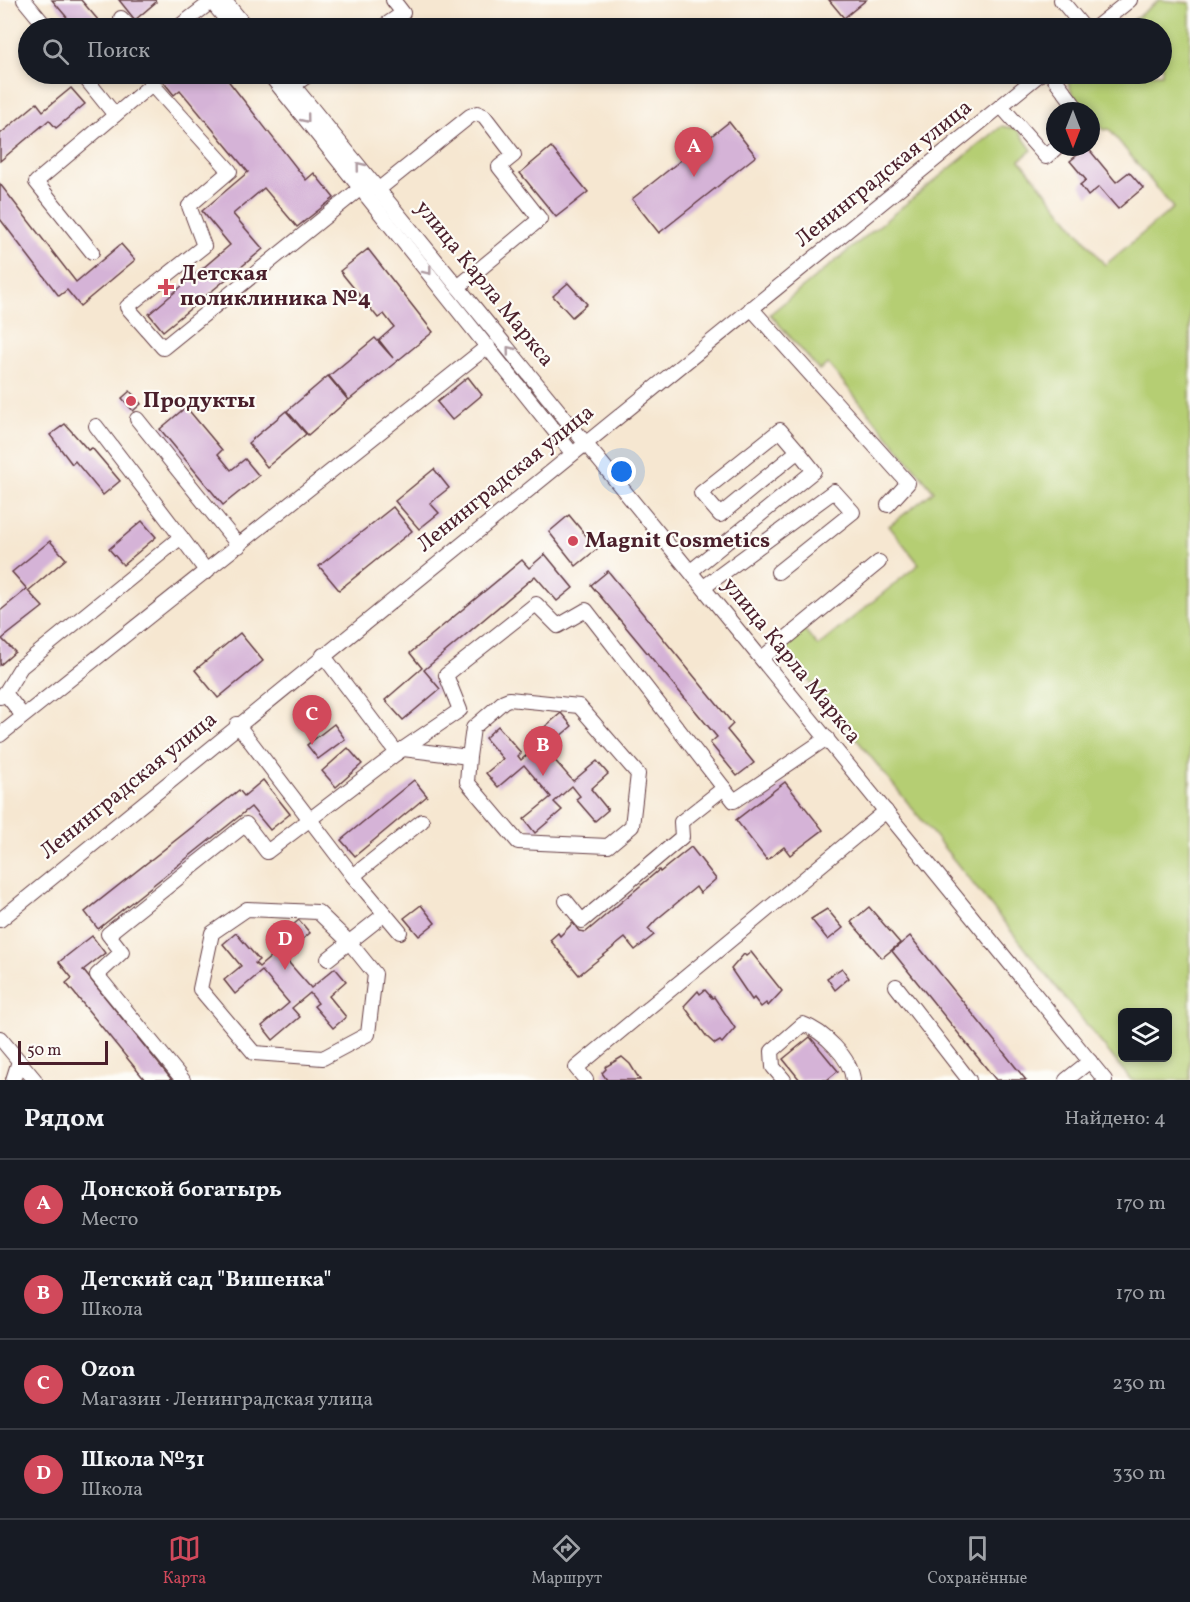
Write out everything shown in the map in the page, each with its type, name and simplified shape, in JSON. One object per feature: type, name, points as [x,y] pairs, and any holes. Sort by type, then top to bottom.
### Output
[{"type":"street","points":[[24,0],[39,18]]},
{"type":"street","points":[[191,18],[215,0]]},
{"type":"street","points":[[215,0],[227,18]]},
{"type":"street","points":[[215,0],[236,18]]},
{"type":"street","points":[[393,0],[403,13],[396,18]]},
{"type":"street","points":[[1060,0],[1075,18]]},
{"type":"street","points":[[1104,18],[1122,2]]},
{"type":"street","points":[[90,84],[115,116]]},
{"type":"street","points":[[92,252],[36,182],[152,84],[230,171],[189,206],[204,246],[127,307],[163,348],[362,187]]},
{"type":"street","name":"улица Карла Маркса","points":[[277,84],[572,452]]},
{"type":"street","points":[[585,441],[1026,84]]},
{"type":"street","name":"Ленинградская улица","points":[[0,920],[237,724],[1026,84]]},
{"type":"street","points":[[1059,84],[1072,102]]},
{"type":"street","name":"улица Карла Маркса","points":[[294,86],[1105,1080]]},
{"type":"street","points":[[1001,106],[1047,156]]},
{"type":"street","points":[[379,189],[470,116],[477,113],[484,116],[514,155],[499,167],[540,219],[458,286]]},
{"type":"street","points":[[751,308],[908,483],[888,505]]},
{"type":"street","points":[[0,735],[42,704],[488,346]]},
{"type":"street","points":[[137,419],[239,546]]},
{"type":"street","points":[[96,426],[207,572]]},
{"type":"street","points":[[691,571],[814,471],[798,451],[780,430],[701,493],[720,515],[798,451]]},
{"type":"street","points":[[0,913],[572,452]]},
{"type":"street","points":[[704,587],[834,491],[853,512],[778,572]]},
{"type":"street","points":[[23,716],[3,695],[21,666],[180,537]]},
{"type":"street","points":[[762,658],[879,562]]},
{"type":"street","points":[[183,1080],[97,975],[122,952],[108,934],[246,824],[267,852],[400,751],[460,710],[446,675],[536,604],[558,626],[586,610],[734,801],[827,738]]},
{"type":"street","points":[[323,655],[400,751],[468,757]]},
{"type":"street","points":[[509,699],[579,706],[638,774],[632,826],[608,846],[518,842],[467,782],[468,757],[473,729],[504,701],[509,699]]},
{"type":"street","points":[[237,724],[311,818],[352,876],[400,932]]},
{"type":"street","points":[[566,901],[582,921],[682,837],[681,822],[724,788]]},
{"type":"street","points":[[586,1080],[576,1068],[886,811]]},
{"type":"street","points":[[352,876],[422,821]]},
{"type":"street","points":[[247,909],[318,912],[350,944],[375,974],[368,1034],[324,1058],[254,1053],[200,989],[212,933],[247,909]]},
{"type":"street","points":[[328,959],[350,944],[385,914]]},
{"type":"street","points":[[897,986],[969,1080]]},
{"type":"street","points":[[784,1080],[773,1067],[772,1050],[803,1024],[819,1029],[852,1069],[853,1080]]},
{"type":"street","points":[[0,1038],[35,1080]]},
{"type":"street","points":[[13,1080],[19,1061]]},
{"type":"street","points":[[1066,1080],[1090,1061]]},
{"type":"green space","points":[[1159,0],[1190,3],[1190,1080],[1131,1080],[784,649],[804,629],[818,646],[919,564],[889,526],[934,491],[828,364],[819,370],[770,314],[1002,126],[1017,129],[1032,150],[1020,160],[1105,265],[1173,208],[1109,129],[1104,130],[1100,125],[1100,102],[1078,101],[1069,84],[1172,84],[1172,18],[1136,18]]},
{"type":"building","points":[[52,0],[81,0],[96,18],[67,18]]},
{"type":"building","points":[[119,0],[155,0],[156,2],[137,18],[133,18]]},
{"type":"building","points":[[829,0],[866,0],[844,18]]},
{"type":"building","points":[[165,84],[231,84],[306,180],[314,173],[334,198],[297,227],[264,188],[233,214],[263,249],[163,331],[149,314],[230,245],[202,211],[248,172],[180,90],[174,95]]},
{"type":"building","points":[[71,88],[85,104],[56,128],[49,120],[0,161],[0,134],[37,103],[43,111]]},
{"type":"building","points":[[729,122],[756,156],[659,233],[632,199]]},
{"type":"building","points":[[551,147],[588,192],[556,217],[520,173]]},
{"type":"building","points":[[1076,156],[1094,156],[1116,182],[1129,172],[1143,188],[1118,209],[1099,187],[1088,196],[1080,185],[1086,180],[1070,161]]},
{"type":"building","points":[[0,184],[76,282],[121,244],[135,260],[80,306],[67,290],[59,296],[0,219]]},
{"type":"building","points":[[368,249],[433,332],[349,400],[329,376],[375,338],[393,358],[379,340],[394,327],[384,314],[378,318],[340,271]]},
{"type":"building","points":[[568,283],[587,304],[572,317],[553,296]]},
{"type":"building","points":[[328,376],[348,400],[308,435],[287,411]]},
{"type":"building","points":[[468,377],[482,395],[452,420],[437,402]]},
{"type":"building","name":"Продукты","points":[[130,391],[141,404],[133,411],[122,398]]},
{"type":"building","points":[[186,407],[222,450],[218,454],[231,470],[245,459],[259,476],[223,505],[160,429]]},
{"type":"building","points":[[286,411],[306,434],[267,467],[248,443]]},
{"type":"building","points":[[65,424],[88,450],[92,448],[120,481],[103,495],[75,461],[72,464],[50,435]]},
{"type":"building","points":[[434,469],[449,488],[430,503],[439,513],[419,529],[395,501]]},
{"type":"building","points":[[393,507],[412,531],[339,590],[319,566]]},
{"type":"building","name":"Magnit Cosmetics","points":[[569,515],[597,549],[576,566],[549,532]]},
{"type":"building","points":[[142,521],[156,537],[123,565],[109,549]]},
{"type":"building","points":[[50,541],[66,559],[28,591],[43,607],[2,639],[15,652],[0,665],[0,611],[27,589],[12,572]]},
{"type":"building","points":[[545,554],[573,588],[557,601],[535,576],[424,670],[440,689],[403,720],[385,700],[422,668],[410,653],[522,560],[529,568]]},
{"type":"building","points":[[608,571],[733,724],[727,730],[754,763],[737,776],[710,743],[717,737],[591,585]]},
{"type":"building","points":[[240,633],[263,661],[218,698],[195,670]]},
{"type":"building","points":[[561,713],[572,726],[545,749],[573,781],[597,761],[608,774],[591,789],[608,810],[595,821],[576,799],[580,796],[572,786],[554,802],[562,810],[535,833],[524,819],[551,797],[524,765],[498,787],[486,773],[503,759],[485,738],[498,726],[521,753],[518,756],[521,760],[541,743],[534,736]]},
{"type":"building","points":[[334,724],[345,739],[318,759],[307,745]]},
{"type":"building","points":[[348,748],[362,764],[336,787],[322,771]]},
{"type":"building","points":[[263,780],[290,814],[270,830],[251,807],[98,929],[85,912],[239,790],[244,796]]},
{"type":"building","points":[[414,780],[427,796],[355,856],[341,840]]},
{"type":"building","points":[[785,782],[823,830],[790,855],[784,847],[767,860],[736,820]]},
{"type":"building","points":[[691,847],[716,879],[700,893],[696,887],[656,920],[648,929],[654,935],[635,950],[625,938],[579,975],[550,940],[558,933],[560,936],[573,923],[579,931],[586,932],[659,870],[660,872]]},
{"type":"building","points":[[421,905],[435,923],[419,936],[404,918]]},
{"type":"building","points":[[869,907],[900,943],[882,958],[851,922]]},
{"type":"building","points":[[827,909],[843,928],[828,940],[811,919]]},
{"type":"building","points":[[299,920],[310,933],[283,956],[311,988],[335,968],[346,981],[329,996],[346,1017],[333,1028],[314,1006],[318,1003],[310,993],[292,1008],[300,1017],[273,1040],[262,1026],[289,1003],[262,971],[235,994],[224,980],[241,966],[223,944],[236,933],[259,960],[255,963],[259,967],[279,950],[272,942]]},
{"type":"building","points":[[92,936],[105,953],[83,970],[172,1080],[145,1080],[66,983],[72,978],[59,962]]},
{"type":"building","points":[[910,936],[1026,1080],[996,1080],[892,951]]},
{"type":"building","points":[[751,952],[782,991],[768,1006],[766,1003],[761,1007],[754,998],[752,1000],[731,969],[744,954],[746,956]]},
{"type":"building","points":[[842,968],[849,978],[835,990],[827,978]]},
{"type":"building","points":[[705,990],[712,998],[714,997],[735,1028],[722,1043],[720,1041],[715,1044],[707,1037],[684,1006],[698,991],[700,994]]},
{"type":"building","points":[[810,1037],[838,1071],[827,1080],[800,1080],[783,1059]]},
{"type":"building","points":[[622,1057],[630,1064],[640,1080],[607,1080],[602,1073],[605,1067]]},
{"type":"place","name":"Донской богатырь","points":[[694,177]]},
{"type":"place","name":"Детская поликлиника №4","points":[[166,287]]},
{"type":"place","name":"Продукты","points":[[131,401]]},
{"type":"place","name":"Magnit Cosmetics","points":[[573,541]]},
{"type":"place","name":"Ozon","points":[[312,745]]},
{"type":"place","name":"Детский сад \"Вишенка\"","points":[[543,776]]},
{"type":"place","name":"Школа №31","points":[[285,970]]}]
